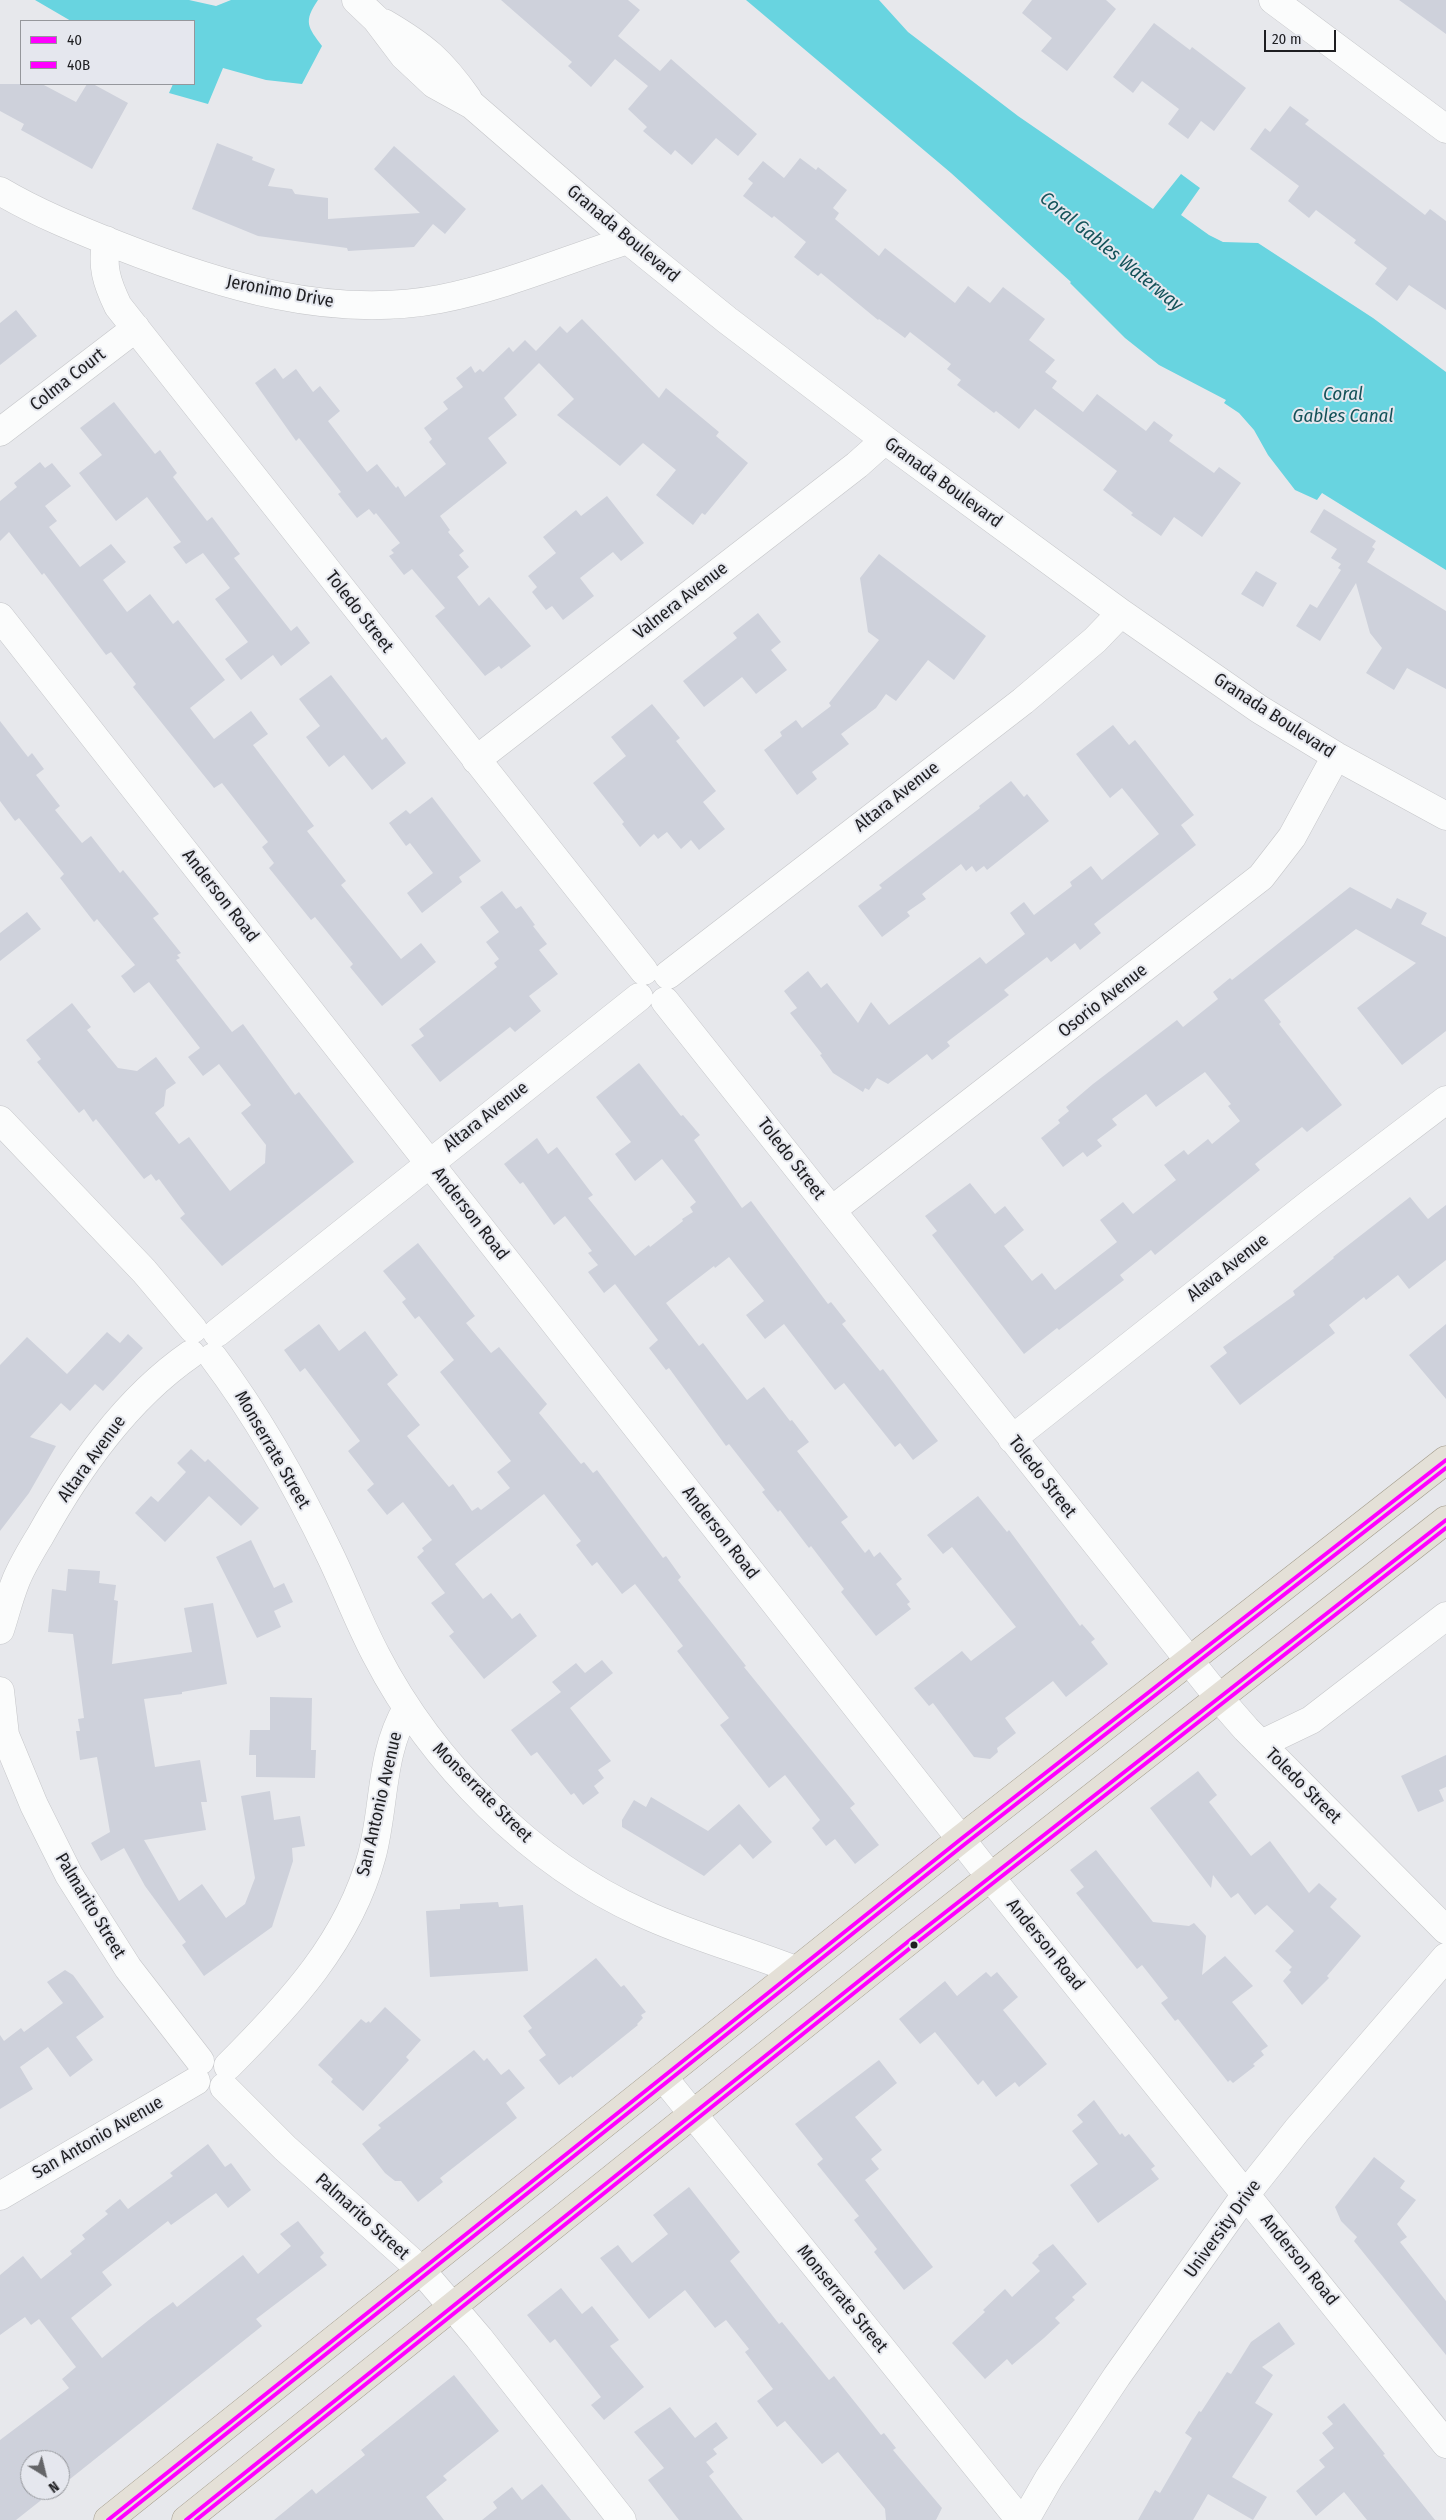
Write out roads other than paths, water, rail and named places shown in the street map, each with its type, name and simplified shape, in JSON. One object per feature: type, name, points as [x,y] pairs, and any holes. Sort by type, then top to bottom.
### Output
[{"type":"main road","points":[[108,2520],[664,2077],[795,1970],[1446,1460]]},
{"type":"main road","points":[[186,2520],[990,1877],[1446,1520]]},
{"type":"street","name":"Granada Boulevard","points":[[356,0],[376,19],[418,43],[440,62],[472,104],[628,240],[727,320],[885,440],[1121,613],[1259,709],[1336,756],[1446,816]]},
{"type":"street","points":[[1273,0],[1446,129]]},
{"type":"street","name":"Jeronimo Drive","points":[[0,191],[25,206],[106,240],[208,278],[254,290],[334,304],[377,305],[440,299],[491,287],[628,240]]},
{"type":"street","name":"Toledo Street","points":[[106,240],[103,263],[108,287],[118,306],[476,760],[659,982],[832,1210],[1188,1661],[1261,1744],[1446,1930]]},
{"type":"street","name":"Colma Court","points":[[0,432],[136,328]]},
{"type":"street","name":"Valnera Avenue","points":[[476,760],[857,465],[885,440]]},
{"type":"street","name":"Altara Avenue","points":[[0,1630],[8,1589],[51,1516],[93,1453],[153,1385],[639,997],[636,983],[659,982],[1023,701],[1095,640],[1121,613]]},
{"type":"street","name":"Anderson Road","points":[[0,617],[990,1877],[1446,2444]]},
{"type":"street","name":"Osorio Avenue","points":[[832,1210],[1261,877],[1292,837],[1336,756]]},
{"type":"street","name":"Alava Avenue","points":[[1012,1439],[1314,1201],[1446,1100]]},
{"type":"street","name":"Monserrate Street","points":[[0,1120],[144,1271],[204,1343],[235,1387],[294,1484],[329,1553],[375,1654],[425,1734],[462,1777],[514,1828],[561,1867],[642,1913],[686,1932],[746,1951],[795,1970]]},
{"type":"street","points":[[1261,1744],[1310,1720],[1446,1616]]},
{"type":"street","name":"Palmarito Street","points":[[0,1691],[3,1732],[46,1829],[88,1908],[198,2071]]},
{"type":"street","name":"San Antonio Avenue","points":[[226,2077],[309,1978],[327,1953],[348,1916],[372,1855],[387,1755],[399,1722],[407,1708]]},
{"type":"street","name":"University Drive","points":[[1025,2520],[1049,2478],[1117,2376],[1246,2194],[1302,2123],[1446,1957]]},
{"type":"street","points":[[198,2071],[199,2086],[208,2091],[214,2092],[226,2077]]},
{"type":"street","name":"San Antonio Avenue","points":[[0,2196],[198,2071]]},
{"type":"street","name":"Palmarito Street","points":[[226,2077],[314,2174],[421,2270],[452,2306],[622,2520]]},
{"type":"street","name":"Monserrate Street","points":[[664,2077],[1020,2520]]},
{"type":"water","points":[[35,0],[189,0],[216,6],[231,0],[318,0],[310,14],[309,24],[313,34],[322,46],[302,84],[266,80],[223,68],[208,104],[169,93],[173,85],[195,85],[195,20],[69,20]]},
{"type":"water","name":"Coral Gables Canal","points":[[746,0],[879,0],[908,32],[1018,116],[1153,209],[1181,174],[1200,188],[1181,215],[1209,235],[1223,242],[1258,243],[1373,318],[1446,372],[1446,570],[1322,493],[1317,500],[1295,490],[1268,455],[1254,430],[1239,413],[1224,403],[1226,400],[1159,365],[1125,338],[1071,282],[951,173]]},
{"type":"water label","name":"Coral Gables Waterway","points":[[1111,252]]}]
